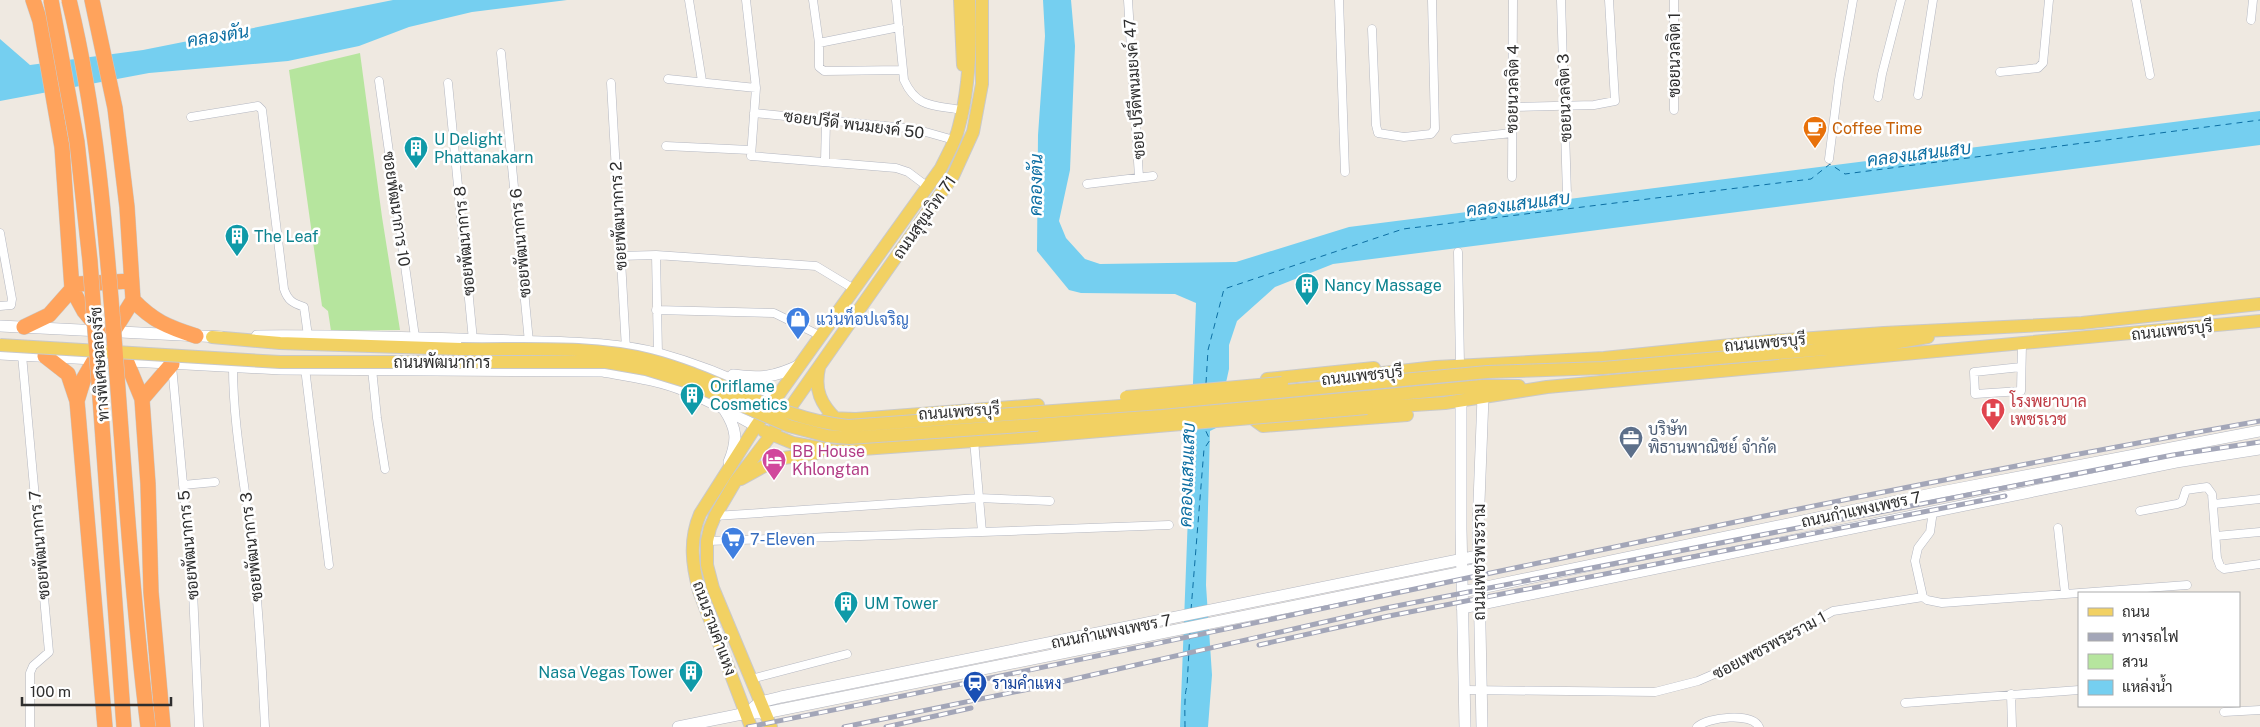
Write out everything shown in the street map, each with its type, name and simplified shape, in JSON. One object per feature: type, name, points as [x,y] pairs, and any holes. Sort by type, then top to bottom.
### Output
[{"type":"highway","points":[[33,0],[40,21],[62,147],[72,287],[84,311],[107,328],[133,300]]},
{"type":"highway","name":"ทางพิเศษฉลองรัช","points":[[51,0],[77,142],[90,261],[124,727]]},
{"type":"highway","name":"ทางพิเศษฉลองรัช","points":[[70,0],[97,146],[108,257],[138,642],[148,727]]},
{"type":"highway","points":[[92,0],[115,108],[127,207],[133,300],[152,318],[164,325],[196,336]]},
{"type":"highway","points":[[24,327],[49,315],[72,287],[131,281]]},
{"type":"highway","points":[[45,356],[68,374],[78,400],[105,727]]},
{"type":"highway","points":[[78,400],[84,378],[95,359]]},
{"type":"highway","points":[[126,360],[142,399],[148,484],[151,592],[163,727]]},
{"type":"highway","points":[[142,399],[172,364]]},
{"type":"main road","name":"ถนนสุขุมวิท 71","points":[[790,407],[954,176],[974,132],[982,84],[970,0]]},
{"type":"main road","name":"ถนนสุขุมวิท 71","points":[[775,400],[941,168],[959,128],[967,82],[971,47],[970,0]]},
{"type":"main road","points":[[982,84],[988,76],[991,58],[989,0]]},
{"type":"main road","name":"ถนนเพชรบุรี","points":[[775,400],[818,416],[836,419],[950,412],[1365,376],[1436,367],[1604,358],[1770,341],[1884,333],[2082,323],[2260,303]]},
{"type":"main road","name":"ถนนเพชรบุรี","points":[[871,431],[1367,403],[1445,403],[1547,387],[2260,321]]},
{"type":"main road","name":"ถนนเพชรบุรี","points":[[871,431],[1487,372],[1603,368],[1887,344],[1932,337],[1952,331]]},
{"type":"main road","name":"ถนนพัฒนาการ","points":[[212,337],[280,343],[461,349],[606,351],[652,360],[808,420],[871,431]]},
{"type":"main road","name":"ถนนพัฒนาการ","points":[[0,345],[280,362],[606,362],[646,369],[684,381],[789,426],[808,432],[849,438],[871,431]]},
{"type":"main road","points":[[820,365],[817,378],[819,396],[825,408],[836,419]]},
{"type":"main road","points":[[1436,367],[1399,365],[1256,380],[1247,388],[1243,397],[1245,409],[1250,418],[1263,426],[1414,414],[1430,410],[1445,403]]},
{"type":"main road","name":"ถนนเพชรบุรี","points":[[756,426],[793,443],[836,452],[1042,436],[1367,403],[1482,386],[1547,387]]},
{"type":"main road","name":"ถนนรามคำแหง","points":[[772,727],[713,588],[707,565],[710,528],[729,479],[756,426],[775,400]]},
{"type":"main road","name":"ถนนรามคำแหง","points":[[751,727],[699,590],[693,567],[692,540],[700,514],[729,479],[771,434],[790,407]]},
{"type":"main road","points":[[950,412],[1000,422],[1184,408]]},
{"type":"main road","points":[[974,440],[1000,422]]},
{"type":"main road","points":[[729,479],[777,459],[805,454],[836,452]]},
{"type":"street","points":[[689,0],[702,81]]},
{"type":"street","points":[[746,0],[756,88],[751,153]]},
{"type":"street","points":[[812,0],[819,67],[824,71],[903,70]]},
{"type":"street","points":[[896,0],[904,80],[909,90],[922,102],[962,110]]},
{"type":"street","name":"ซอย ปรีดีพนมยงค์ 47","points":[[1128,0],[1139,177]]},
{"type":"street","points":[[1338,0],[1344,172]]},
{"type":"street","points":[[1372,29],[1376,125],[1378,133],[1404,137],[1431,134],[1435,129],[1432,0]]},
{"type":"street","name":"ซอยนวลจิต 4","points":[[1512,177],[1513,0]]},
{"type":"street","name":"ซอยนวลจิต 3","points":[[1561,0],[1567,195]]},
{"type":"street","points":[[1512,107],[1565,106],[1613,103],[1615,101],[1610,0]]},
{"type":"street","name":"ซอยนวลจิต 1","points":[[1674,0],[1674,110]]},
{"type":"street","points":[[1829,159],[1839,80],[1854,0]]},
{"type":"street","points":[[1878,97],[1901,0]]},
{"type":"street","points":[[1918,95],[1933,0]]},
{"type":"street","points":[[2000,72],[2038,68],[2042,63],[2049,0]]},
{"type":"street","points":[[2136,0],[2150,75]]},
{"type":"street","points":[[2251,20],[2253,0]]},
{"type":"street","points":[[818,43],[899,27]]},
{"type":"street","name":"ซอยพัฒนาการ 6","points":[[501,54],[529,342]]},
{"type":"street","points":[[668,79],[756,88]]},
{"type":"street","name":"ซอยพัฒนาการ 10","points":[[379,81],[415,337]]},
{"type":"street","name":"ซอยพัฒนาการ 8","points":[[448,82],[473,340]]},
{"type":"street","name":"ซอยพัฒนาการ 2","points":[[611,83],[624,348]]},
{"type":"street","points":[[191,117],[258,106],[262,110],[284,289],[287,298],[291,302],[304,307],[308,336]]},
{"type":"street","name":"ซอยปรีดี พนมยงค์ 50","points":[[754,113],[914,129],[954,140]]},
{"type":"street","points":[[824,162],[826,120]]},
{"type":"street","points":[[1455,139],[1512,132]]},
{"type":"street","points":[[666,146],[896,168],[908,172],[928,187]]},
{"type":"street","points":[[1087,184],[1153,176]]},
{"type":"street","points":[[0,234],[12,299],[10,305],[0,306]]},
{"type":"street","points":[[1458,252],[1460,366]]},
{"type":"street","points":[[656,255],[658,354]]},
{"type":"street","points":[[620,256],[656,255],[816,266],[854,289]]},
{"type":"street","points":[[656,310],[774,313],[821,336]]},
{"type":"street","name":"ถนนพัฒนาการ","points":[[0,326],[107,328],[212,337],[415,337],[607,345],[658,354],[712,371],[775,400]]},
{"type":"street","points":[[95,359],[107,328]]},
{"type":"street","points":[[107,328],[126,360]]},
{"type":"street","points":[[2021,367],[1974,372],[1975,394],[2021,391],[2022,344]]},
{"type":"street","points":[[619,374],[625,364],[624,348]]},
{"type":"street","name":"ถนนพัฒนาการ","points":[[0,354],[233,367],[603,372],[651,380],[685,390],[724,408],[756,426]]},
{"type":"street","name":"ซอยพัฒนาการ 7","points":[[22,356],[49,652],[32,666],[30,673],[30,727]]},
{"type":"street","name":"ซอยพัฒนาการ 5","points":[[172,364],[193,590],[199,727]]},
{"type":"street","points":[[712,371],[760,378],[783,373],[800,365]]},
{"type":"street","name":"ซอยพัฒนาการ 3","points":[[233,367],[233,396],[252,548],[262,656],[265,727]]},
{"type":"street","points":[[305,368],[330,565]]},
{"type":"street","points":[[372,369],[385,469]]},
{"type":"street","name":"ถนนเพชรพระราม","points":[[1482,727],[1478,556],[1483,397]]},
{"type":"street","name":"ถนนเพชรพระราม","points":[[1461,401],[1462,608],[1465,727]]},
{"type":"street","points":[[724,408],[733,422],[735,442],[729,479]]},
{"type":"street","name":"ถนนกำแพงเพชร 7","points":[[1462,592],[1941,492],[2260,431]]},
{"type":"street","points":[[974,440],[982,532]]},
{"type":"street","name":"ถนนกำแพงเพชร 7","points":[[1462,608],[1933,510],[2176,462],[2260,449]]},
{"type":"street","points":[[183,486],[215,482]]},
{"type":"street","points":[[2140,511],[2180,503],[2185,490],[2203,486],[2211,490],[2214,504],[2220,566],[2224,569],[2260,564]]},
{"type":"street","points":[[715,516],[979,498],[1050,501]]},
{"type":"street","points":[[2214,504],[2260,499]]},
{"type":"street","points":[[1933,510],[1930,532],[1918,548],[1915,561],[1923,597],[1927,600],[1942,603],[2078,592]]},
{"type":"street","points":[[708,541],[1169,525]]},
{"type":"street","points":[[2058,528],[2065,593]]},
{"type":"street","points":[[2216,536],[2260,532]]},
{"type":"street","name":"ถนนกำแพงเพชร 7","points":[[678,727],[1255,607],[1478,556]]},
{"type":"street","name":"ถนนกำแพงเพชร 7","points":[[1255,607],[1478,569]]},
{"type":"street","points":[[2080,592],[2187,585]]},
{"type":"street","name":"ซอยเพชรพระราม 1","points":[[1465,690],[1655,692],[1698,681],[1742,662],[1833,611],[1923,597]]},
{"type":"street","points":[[751,679],[847,654]]},
{"type":"street","points":[[1905,702],[2078,690]]},
{"type":"street","points":[[2011,694],[2012,727]]},
{"type":"street","points":[[2224,712],[2260,710]]},
{"type":"street","points":[[1697,727],[1707,722],[1744,717],[1753,720],[1759,727]]},
{"type":"green space","points":[[360,53],[382,217],[400,330],[331,331],[328,311],[322,306],[289,70]]},
{"type":"water","name":"คลองตัน","points":[[393,0],[567,0],[472,12],[409,27],[359,46],[288,61],[149,73],[0,101],[0,39],[30,65],[143,50]]},
{"type":"water","points":[[1043,0],[1071,0],[1075,46],[1070,170],[1059,221],[1066,238],[1085,259],[1100,264],[1236,262],[1349,227],[2260,111],[2260,145],[1333,264],[1275,287],[1237,321],[1229,345],[1229,369],[1216,428],[1210,431],[1206,585],[1212,675],[1208,727],[1180,727],[1196,303],[1175,294],[1081,293],[1069,290],[1037,251],[1038,135],[1045,36]]},
{"type":"ferry route","points":[[1206,383],[1208,350],[1224,289],[1403,229],[1811,179],[1830,164],[1845,174],[2260,120]]},
{"type":"ferry route","points":[[1191,610],[1204,449],[1210,440],[1204,427]]},
{"type":"ferry route","points":[[1185,727],[1190,631]]},
{"type":"railway","points":[[748,727],[1881,492],[2260,421]]},
{"type":"railway","points":[[844,727],[1039,687],[1386,608],[2173,455],[2260,442]]},
{"type":"railway","points":[[1259,645],[1389,616],[2005,496]]},
{"type":"railway","points":[[886,727],[971,708]]},
{"type":"place","name":"Coffee Time","points":[[1815,149]]},
{"type":"place","name":"U Delight Phattanakarn","points":[[416,169]]},
{"type":"place","name":"The Leaf","points":[[237,257]]},
{"type":"place","name":"Nancy Massage","points":[[1307,306]]},
{"type":"place","name":"แว่นท็อปเจริญ","points":[[798,340]]},
{"type":"place","name":"Oriflame Cosmetics","points":[[692,416]]},
{"type":"place","name":"โรงพยาบาล เพชรเวช","points":[[1993,431]]},
{"type":"place","name":"บริษัท พิธานพาณิชย์ จำกัด","points":[[1631,459]]},
{"type":"place","name":"BB House Khlongtan","points":[[774,481]]},
{"type":"place","name":"7-Eleven","points":[[733,560]]},
{"type":"place","name":"UM Tower","points":[[846,624]]},
{"type":"place","name":"Nasa Vegas Tower","points":[[691,693]]},
{"type":"place","name":"รามคำแหง","points":[[975,704]]},
{"type":"water label","name":"คลองแสนแสบ","points":[[1919,154]]},
{"type":"water label","name":"คลองแสนแสบ","points":[[1518,204]]},
{"type":"water label","name":"คลองแสนแสบ","points":[[1187,475]]}]
